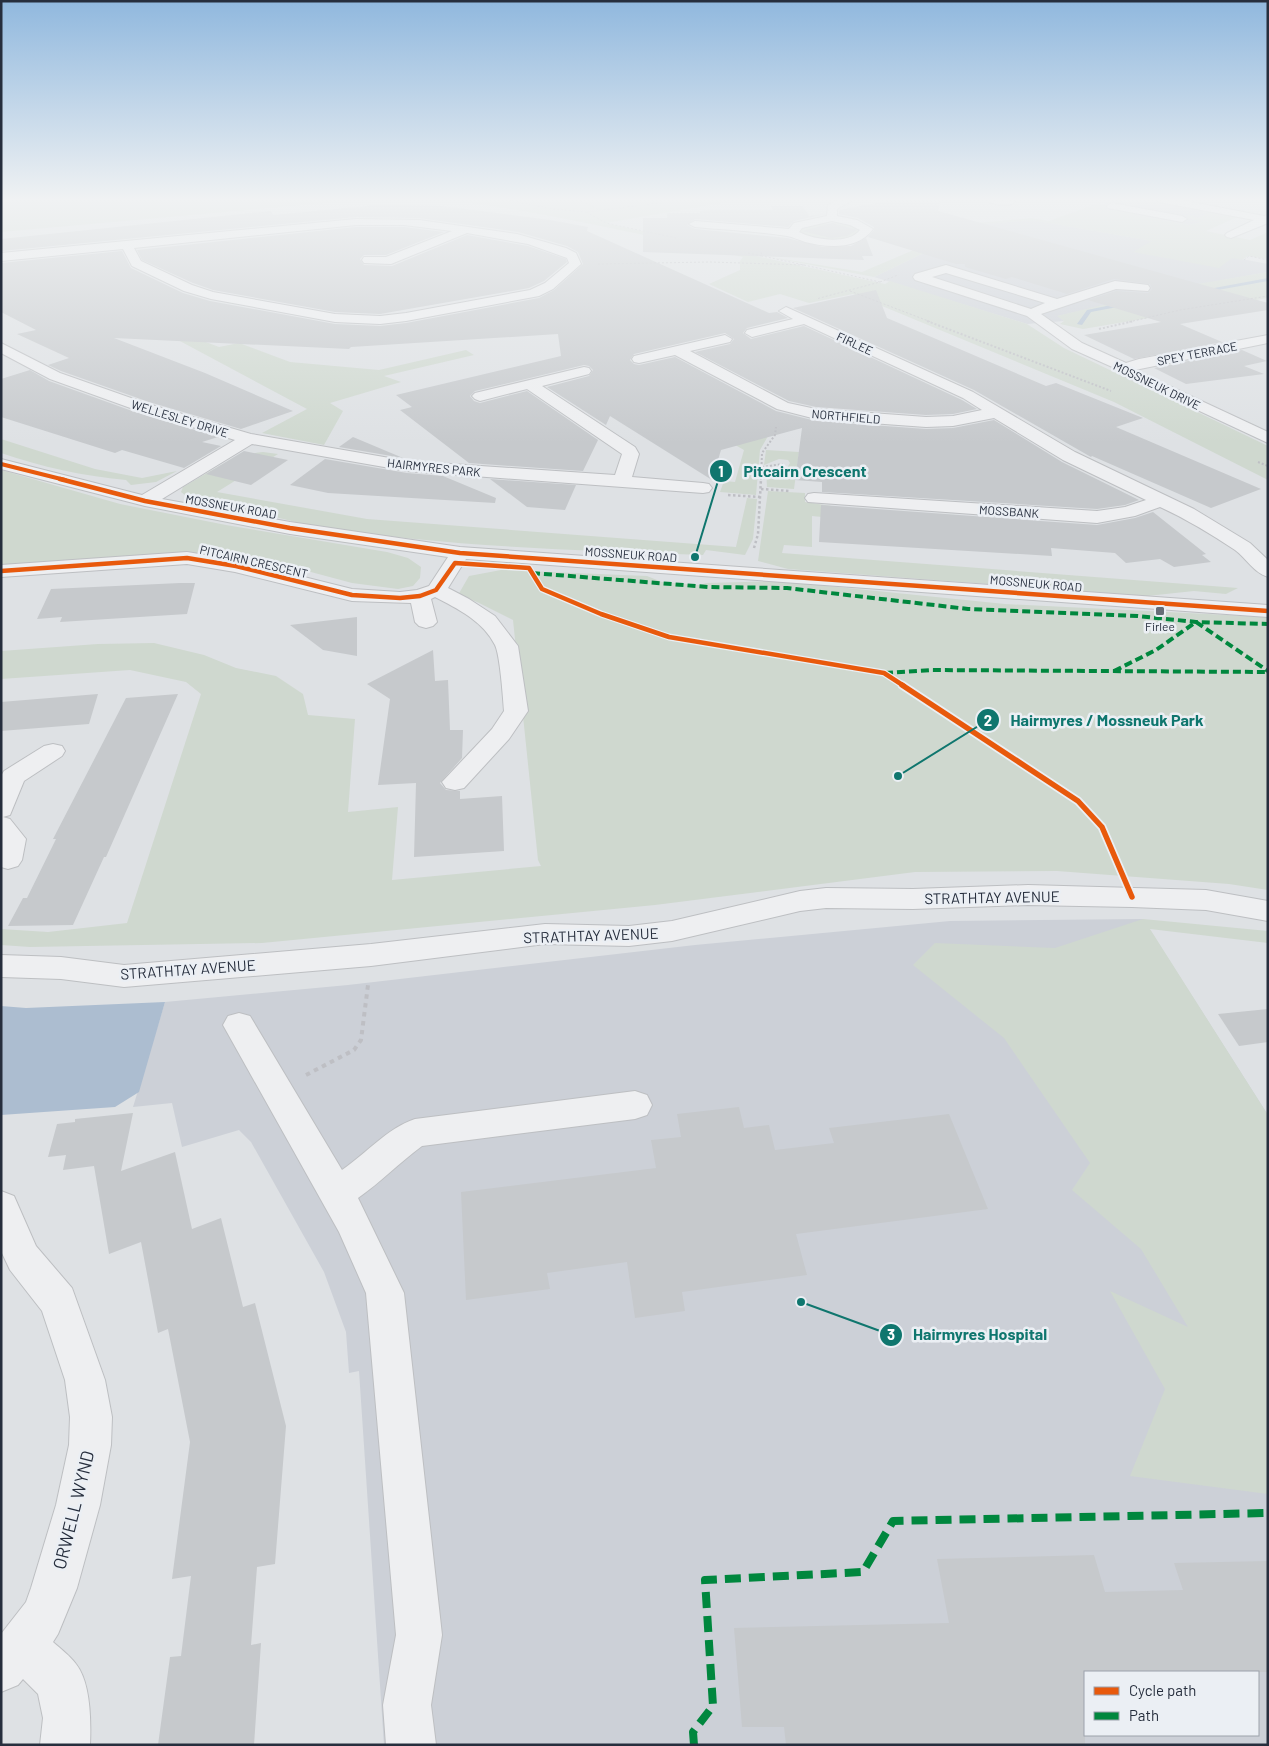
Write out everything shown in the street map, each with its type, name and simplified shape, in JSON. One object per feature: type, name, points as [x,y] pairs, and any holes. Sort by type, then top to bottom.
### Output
[{"type":"street","points":[[172,280],[188,288],[230,298],[355,320],[406,317],[534,292],[550,286],[556,280]]},
{"type":"street","points":[[930,280],[1032,312],[1115,284],[1144,288]]},
{"type":"street","points":[[983,280],[1057,303]]},
{"type":"street","name":"FIRLEE","points":[[786,311],[968,395],[1070,456],[1188,513],[1243,547],[1268,572]]},
{"type":"street","name":"MOSSNEUK DRIVE","points":[[1032,312],[1049,327],[1077,346],[1268,438]]},
{"type":"street","points":[[752,333],[806,320]]},
{"type":"street","points":[[638,359],[725,339]]},
{"type":"street","name":"SPEY TERRACE","points":[[1126,368],[1263,343]]},
{"type":"street","name":"WELLESLEY DRIVE","points":[[1,347],[64,379],[142,407],[249,439]]},
{"type":"street","name":"NORTHFIELD","points":[[677,350],[783,406],[816,414],[926,422],[953,421],[998,412]]},
{"type":"street","points":[[480,396],[584,371]]},
{"type":"street","points":[[531,385],[629,451],[631,454],[622,481]]},
{"type":"street","name":"WELLESLEY DRIVE","points":[[145,501],[249,439]]},
{"type":"street","name":"HAIRMYRES PARK","points":[[249,439],[407,466],[703,488]]},
{"type":"street","name":"MOSSNEUK ROAD","points":[[1,464],[145,501],[290,528],[460,553],[1180,606],[1268,610]]},
{"type":"street","name":"MOSSBANK","points":[[814,498],[1097,517],[1129,512],[1161,500]]},
{"type":"street","points":[[854,501],[856,520]]},
{"type":"street","points":[[426,622],[428,593],[460,553]]},
{"type":"street","name":"PITCAIRN CRESCENT","points":[[1,571],[188,558],[236,566],[352,595],[400,598],[428,593]]},
{"type":"street","points":[[428,593],[462,603],[488,620],[507,646],[516,710],[501,734],[455,782]]},
{"type":"street","points":[[1,809],[7,776],[53,751]]},
{"type":"street","points":[[1,825],[13,839],[8,860]]},
{"type":"street","name":"STRATHTAY AVENUE","points":[[1,966],[61,968],[124,976],[371,955],[545,934],[629,936],[672,931],[800,901],[826,898],[913,899],[1028,895],[1132,897],[1206,900],[1268,911]]},
{"type":"street","points":[[239,1025],[353,1222],[385,1293],[419,1635],[407,1705],[411,1745]]},
{"type":"street","points":[[336,1193],[370,1170],[396,1146],[415,1133],[635,1105]]},
{"type":"street","name":"ORWELL WYND","points":[[1,1207],[23,1258],[58,1301],[85,1380],[91,1417],[90,1445],[78,1506],[54,1588],[42,1618],[12,1656]]},
{"type":"street","points":[[12,1656],[60,1682],[67,1718],[65,1745]]},
{"type":"path","points":[[786,311],[779,308],[880,282],[873,280]]},
{"type":"path","points":[[850,291],[1118,395]]},
{"type":"path","points":[[1097,329],[1180,310],[1268,296]]},
{"type":"path","points":[[746,573],[758,534],[762,453],[775,435],[778,416],[783,406]]},
{"type":"path","points":[[1250,458],[1268,466]]},
{"type":"path","points":[[762,467],[783,464]]},
{"type":"path","points":[[277,1090],[354,1050],[361,1040],[371,955]]},
{"type":"shaded area","points":[[717,280],[869,280],[885,284],[890,281],[1027,324],[1064,348],[1268,446],[1268,480],[1114,402],[853,294],[809,303],[780,294],[748,302],[709,284]]},
{"type":"shaded area","points":[[885,280],[1221,280],[1058,316],[1064,321],[1027,324]]},
{"type":"shaded area","points":[[1218,280],[1268,280],[1268,298],[1083,329],[1060,324],[1064,321],[1057,316],[1174,288]]},
{"type":"shaded area","points":[[190,336],[219,347],[239,343],[290,362],[379,370],[466,350],[474,355],[384,376],[401,382],[330,403],[343,411],[324,445],[262,433],[307,409],[178,340]]},
{"type":"shaded area","points":[[711,431],[768,436],[760,450],[756,495],[720,492],[724,481],[735,482],[744,450]]},
{"type":"shaded area","points":[[1,439],[95,469],[142,478],[177,471],[156,482],[131,485],[126,480],[63,470],[1,453]]},
{"type":"shaded area","points":[[766,450],[799,452],[794,489],[767,487],[766,469],[787,468],[790,463],[788,460],[779,459],[764,465]]},
{"type":"shaded area","points":[[263,452],[278,454],[217,492],[367,519],[736,547],[747,498],[757,499],[753,539],[745,555],[706,550],[703,555],[557,549],[411,539],[309,525],[263,514],[220,509],[199,503],[181,492],[183,487],[231,460]]},
{"type":"shaded area","points":[[1,470],[120,504],[226,525],[387,552],[408,558],[421,567],[420,578],[413,586],[398,589],[352,583],[251,556],[203,553],[1,566]]},
{"type":"shaded area","points":[[768,491],[805,493],[805,502],[838,507],[842,519],[812,516],[812,547],[784,545],[782,553],[1238,588],[1226,594],[1194,591],[1147,596],[788,569],[758,561]]},
{"type":"shaded area","points":[[501,570],[647,576],[662,582],[700,585],[706,583],[778,581],[1005,604],[1268,617],[1268,890],[1229,884],[1057,871],[915,872],[655,905],[262,943],[30,947],[1,945],[1,929],[48,932],[127,923],[201,694],[186,682],[130,670],[1,679],[1,651],[98,644],[154,643],[204,655],[236,668],[276,676],[303,694],[308,715],[355,719],[348,812],[398,807],[392,880],[541,866],[538,860],[513,620],[458,595],[469,576]]},
{"type":"shaded area","points":[[1143,919],[1268,1115],[1268,1745],[384,1745],[359,1371],[349,1373],[346,1332],[324,1272],[251,1142],[239,1130],[182,1147],[172,1103],[133,1107],[165,1002],[348,985],[695,945],[950,921]]},
{"type":"shaded area","points":[[1143,919],[1268,931],[1268,943],[1150,929],[1268,1115],[1268,1494],[1130,1476],[1165,1389],[1110,1291],[1188,1327],[1141,1249],[1072,1190],[1090,1163],[1004,1038],[913,965],[935,943],[1055,948]]},
{"type":"water","points":[[165,1002],[139,1092],[115,1107],[1,1115],[1,1006],[26,1008]]},
{"type":"building","points":[[1,280],[157,280],[183,293],[210,301],[335,324],[380,326],[406,323],[539,298],[554,290],[565,280],[697,280],[769,313],[777,312],[788,318],[747,328],[743,333],[751,339],[804,326],[962,400],[977,409],[953,414],[926,415],[816,407],[789,401],[695,352],[730,344],[734,339],[725,333],[634,354],[630,360],[634,364],[639,365],[675,357],[776,411],[816,421],[926,429],[953,428],[994,420],[1062,462],[1139,500],[1125,505],[1097,509],[822,492],[822,482],[795,480],[802,428],[721,450],[712,480],[610,416],[606,425],[547,387],[589,376],[593,370],[589,366],[584,365],[475,391],[470,396],[474,401],[480,403],[527,391],[598,440],[583,471],[469,463],[400,410],[412,407],[396,395],[561,356],[558,334],[351,347],[349,349],[114,338],[205,373],[293,411],[241,429],[149,402],[48,365],[69,358],[17,334],[36,330],[1,312]]},
{"type":"building","points":[[187,280],[545,280],[529,288],[380,314],[335,312],[213,290]]},
{"type":"building","points":[[1023,280],[1109,280],[1067,294]]},
{"type":"building","points":[[1125,280],[1187,280],[1268,303],[1268,310],[1180,324],[1222,342],[1134,359],[1084,335],[1161,322],[1088,300],[1116,291],[1148,293],[1152,289],[1150,284]]},
{"type":"building","points":[[876,290],[887,318],[1046,386],[1056,383],[1143,418],[1116,427],[1261,489],[1211,508],[1091,457],[974,390],[793,308]]},
{"type":"building","points":[[1242,350],[1267,361],[1244,366],[1264,374],[1186,384],[1154,368]]},
{"type":"building","points":[[30,370],[49,381],[135,412],[218,437],[202,442],[221,446],[184,468],[122,450],[115,453],[1,417],[1,379]]},
{"type":"building","points":[[353,437],[403,458],[339,447]]},
{"type":"building","points":[[244,451],[288,460],[251,485],[206,474]]},
{"type":"building","points":[[325,459],[407,473],[443,476],[496,498],[495,503],[328,493],[290,485]]},
{"type":"building","points":[[490,479],[576,485],[565,510],[527,507]]},
{"type":"building","points":[[821,505],[1097,525],[1135,518],[1153,512],[1206,554],[1202,555],[1211,562],[1174,567],[1160,559],[1126,563],[1115,553],[1051,548],[1052,556],[819,542]]},
{"type":"building","points":[[195,583],[187,614],[60,622],[62,617],[37,619],[51,589]]},
{"type":"building","points":[[357,617],[357,656],[323,650],[290,625]]},
{"type":"building","points":[[433,650],[435,681],[448,680],[450,730],[463,730],[462,758],[440,783],[446,790],[460,791],[460,799],[502,796],[504,851],[414,857],[416,783],[378,785],[390,699],[367,684]]},
{"type":"building","points":[[98,694],[89,724],[1,731],[1,702]]},
{"type":"building","points":[[178,694],[106,857],[104,857],[73,925],[8,926],[23,898],[27,898],[56,839],[53,839],[126,698]]},
{"type":"building","points":[[1268,1009],[1268,1042],[1239,1046],[1218,1014]]},
{"type":"building","points":[[739,1107],[744,1128],[769,1125],[775,1150],[834,1143],[829,1128],[949,1114],[988,1209],[796,1234],[807,1275],[682,1292],[685,1311],[635,1318],[627,1262],[547,1273],[550,1289],[466,1300],[461,1192],[656,1168],[651,1140],[681,1137],[677,1114]]},
{"type":"building","points":[[133,1113],[121,1171],[175,1152],[192,1229],[221,1218],[243,1307],[255,1303],[286,1426],[275,1564],[257,1567],[251,1645],[261,1643],[254,1745],[158,1745],[170,1657],[181,1656],[191,1576],[172,1579],[190,1442],[168,1329],[158,1333],[141,1242],[109,1254],[94,1166],[63,1170],[66,1155],[48,1157],[57,1124],[75,1122],[75,1119]]},
{"type":"building","points":[[1094,1555],[1105,1592],[1183,1590],[1174,1563],[1268,1561],[1268,1672],[1084,1671],[1085,1745],[786,1745],[784,1727],[742,1727],[734,1628],[949,1623],[937,1559]]},
{"type":"waterway","points":[[1201,291],[1260,280]]},
{"type":"waterway","points":[[1080,324],[1089,311],[1126,304]]},
{"type":"marked path","points":[[532,573],[708,587],[787,588],[968,609],[1138,616],[1196,622],[1268,624]]},
{"type":"marked path","points":[[1114,671],[1156,650],[1196,622],[1268,671]]},
{"type":"marked path","points":[[885,673],[931,670],[1268,672]]},
{"type":"marked path","points":[[694,1745],[693,1732],[713,1706],[705,1580],[863,1572],[893,1521],[1268,1513]]},
{"type":"cycle path","points":[[1,464],[145,501],[290,528],[460,553],[1268,611]]},
{"type":"cycle path","points":[[1,571],[187,558],[236,566],[352,595],[400,598],[420,596],[436,590],[455,563],[529,568],[542,589],[601,614],[669,637],[884,673],[1078,801],[1102,827],[1132,897]]},
{"type":"place","name":"Pitcairn Crescent","points":[[695,557]]},
{"type":"place","name":"Firlee","points":[[1160,611]]},
{"type":"place","name":"Hairmyres / Mossneuk Park","points":[[898,776]]},
{"type":"place","name":"Hairmyres Hospital","points":[[801,1302]]}]
